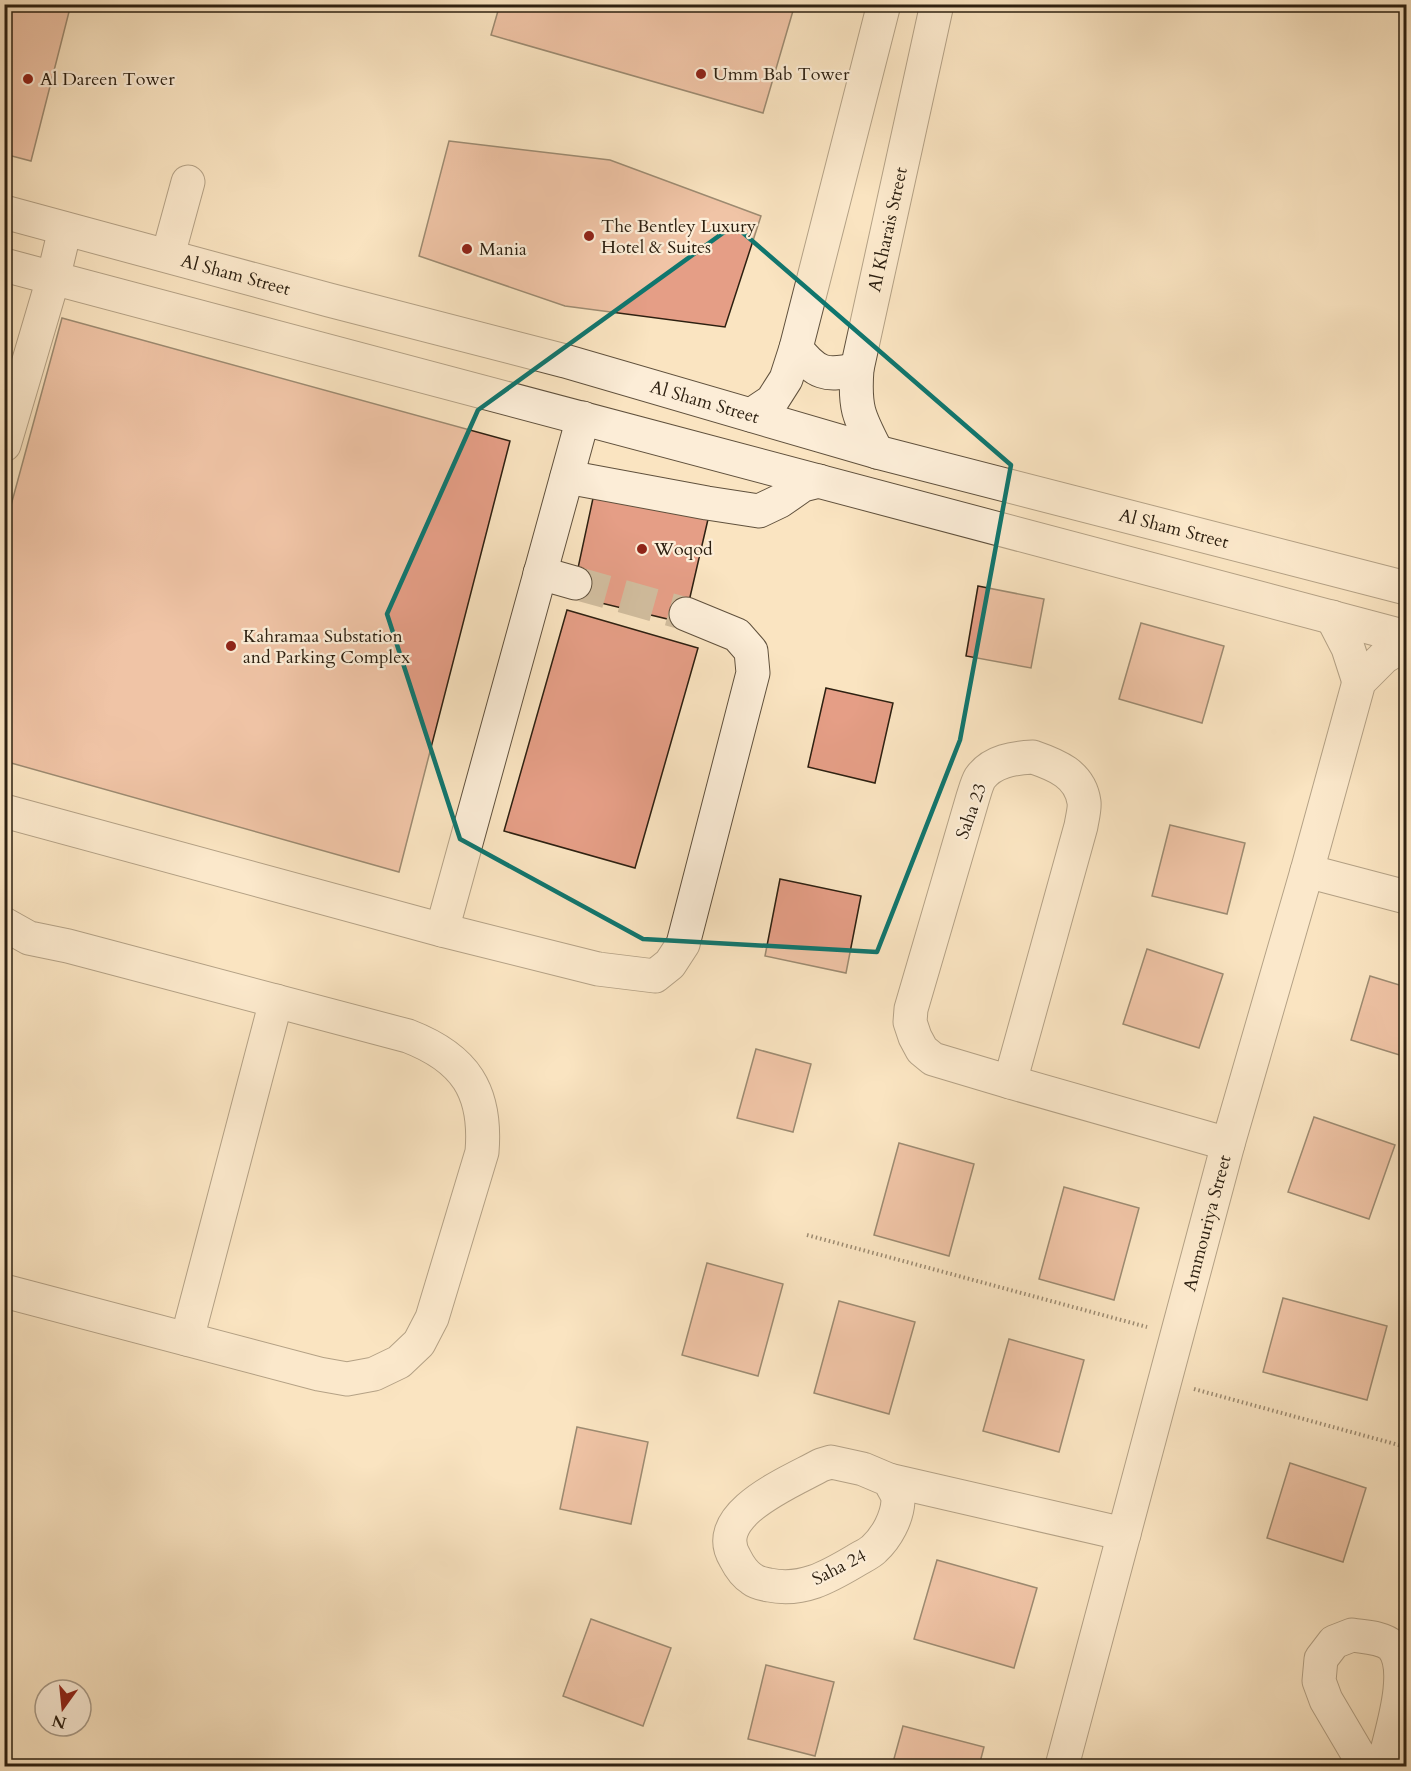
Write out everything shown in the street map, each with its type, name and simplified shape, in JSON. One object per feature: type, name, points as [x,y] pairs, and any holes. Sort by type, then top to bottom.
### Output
[{"type":"street","points":[[751,415],[772,401],[786,379],[796,348],[884,4]]},
{"type":"street","name":"Al Kharais Street","points":[[877,452],[860,419],[855,397],[857,369],[937,4]]},
{"type":"street","points":[[168,255],[188,182]]},
{"type":"street","points":[[14,214],[6,273],[53,279],[1332,616],[1407,638]]},
{"type":"street","name":"Al Sham Street","points":[[14,214],[329,300],[565,361],[877,452],[1407,588]]},
{"type":"street","points":[[4,445],[53,279],[65,229]]},
{"type":"street","points":[[796,348],[807,363],[826,374],[857,369]]},
{"type":"street","points":[[442,930],[583,418]]},
{"type":"street","points":[[567,477],[759,511],[780,501],[803,485],[819,481]]},
{"type":"street","points":[[540,573],[575,583]]},
{"type":"street","points":[[4,811],[442,930],[598,969],[655,976],[670,964],[683,944],[753,673],[751,651],[737,635],[686,614]]},
{"type":"street","points":[[1332,616],[1348,648],[1359,682]]},
{"type":"street","name":"Ammouriya Street","points":[[1062,1767],[1228,1144],[1359,682],[1384,657],[1407,644]]},
{"type":"street","name":"Saha 23","points":[[1011,1082],[1081,826],[1085,803],[1072,776],[1057,765],[1033,757],[1014,758],[994,766],[980,778],[910,1009],[910,1022],[915,1037],[922,1050],[933,1059],[1011,1082],[1228,1144]]},
{"type":"street","points":[[1307,871],[1407,897]]},
{"type":"street","points":[[4,1291],[319,1374],[347,1378],[374,1374],[399,1362],[419,1343],[432,1318],[482,1152],[484,1127],[480,1102],[469,1080],[453,1060],[432,1045],[408,1036],[276,1001],[68,946],[13,934]]},
{"type":"street","points":[[187,1340],[276,1001]]},
{"type":"street","name":"Saha 24","points":[[889,1480],[898,1498],[896,1515],[886,1534],[873,1550],[826,1578],[810,1584],[780,1587],[754,1581],[746,1575],[733,1556],[729,1544],[731,1532],[738,1518],[754,1502],[831,1462],[863,1469],[889,1480],[1124,1534]]},
{"type":"path","points":[[807,1235],[1177,1336]]},
{"type":"path","points":[[1165,1381],[1407,1447]]},
{"type":"highlighted area","points":[[734,225],[1011,465],[960,740],[877,952],[643,939],[460,839],[387,614],[478,410]]},
{"type":"building","name":"Al Dareen Tower","points":[[4,4],[71,4],[31,161],[4,154]]},
{"type":"building","name":"Umm Bab Tower","points":[[500,4],[795,4],[763,113],[491,35]]},
{"type":"building","name":"The Bentley Luxury Hotel & Suites","points":[[449,141],[610,160],[761,216],[725,327],[565,306],[419,256]]},
{"type":"building","name":"Kahramaa Substation and Parking Complex","points":[[62,318],[510,441],[399,872],[4,761],[4,531]]},
{"type":"building","name":"Woqod","points":[[595,489],[709,515],[684,623],[572,596]]},
{"type":"building","points":[[978,586],[1044,599],[1031,668],[966,656]]},
{"type":"building","points":[[567,610],[698,648],[635,868],[504,831]]},
{"type":"building","points":[[1141,623],[1224,646],[1202,723],[1119,699]]},
{"type":"building","points":[[826,688],[893,703],[875,783],[808,767]]},
{"type":"building","points":[[1170,825],[1245,843],[1227,914],[1152,896]]},
{"type":"building","points":[[780,879],[861,896],[846,973],[765,956]]},
{"type":"building","points":[[1147,949],[1223,974],[1199,1048],[1123,1024]]},
{"type":"building","points":[[1370,976],[1406,987],[1406,1057],[1351,1040]]},
{"type":"building","points":[[756,1049],[811,1064],[793,1132],[737,1118]]},
{"type":"building","points":[[1314,1117],[1395,1145],[1369,1219],[1288,1192]]},
{"type":"building","points":[[899,1143],[974,1164],[949,1256],[874,1235]]},
{"type":"building","points":[[1064,1187],[1139,1208],[1114,1300],[1039,1279]]},
{"type":"building","points":[[707,1263],[783,1284],[758,1376],[682,1355]]},
{"type":"building","points":[[1283,1298],[1387,1326],[1367,1400],[1263,1372]]},
{"type":"building","points":[[839,1301],[915,1322],[889,1414],[814,1393]]},
{"type":"building","points":[[1009,1339],[1084,1360],[1059,1452],[983,1431]]},
{"type":"building","points":[[577,1427],[648,1442],[631,1524],[560,1509]]},
{"type":"building","points":[[1290,1463],[1366,1488],[1343,1562],[1267,1538]]},
{"type":"building","points":[[937,1560],[1037,1588],[1014,1668],[914,1639]]},
{"type":"building","points":[[591,1619],[671,1648],[643,1726],[563,1696]]},
{"type":"building","points":[[766,1665],[834,1682],[815,1756],[748,1739]]},
{"type":"building","points":[[903,1726],[984,1747],[979,1766],[892,1766]]},
{"type":"tunnel","points":[[575,583],[686,614]]},
{"type":"place","name":"Umm Bab Tower","points":[[701,74]]},
{"type":"place","name":"Al Dareen Tower","points":[[28,79]]},
{"type":"place","name":"The Bentley Luxury Hotel & Suites","points":[[589,236]]},
{"type":"place","name":"Mania","points":[[467,249]]},
{"type":"place","name":"Woqod","points":[[642,549]]},
{"type":"place","name":"Kahramaa Substation and Parking Complex","points":[[231,646]]}]
